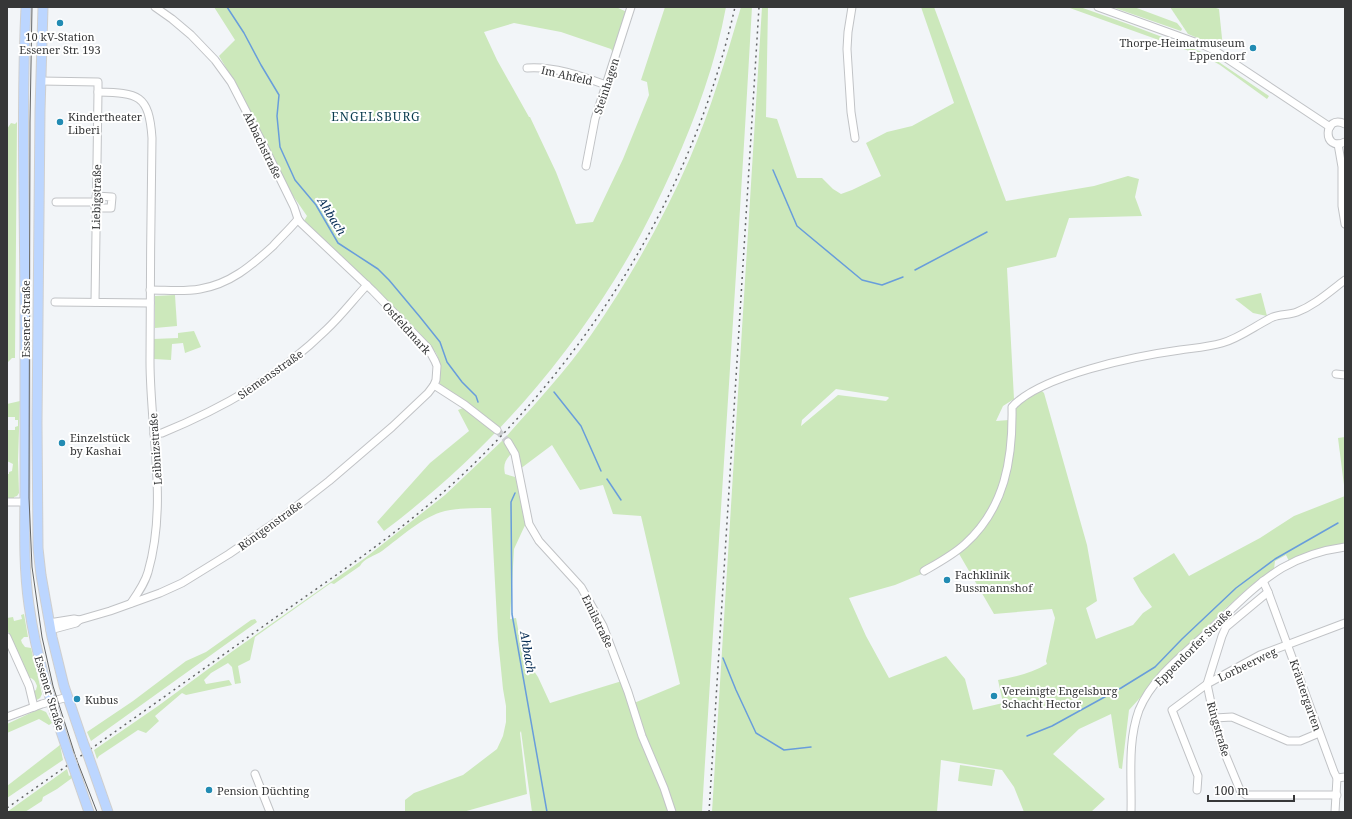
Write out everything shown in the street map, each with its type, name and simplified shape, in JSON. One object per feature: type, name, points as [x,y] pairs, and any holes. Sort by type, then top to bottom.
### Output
[{"type":"main road","name":"Essener Straße","points":[[26,7],[23,110],[25,268],[25,573],[33,630],[42,672],[89,812]]},
{"type":"main road","name":"Essener Straße","points":[[43,7],[44,81],[37,523],[41,575],[50,627],[68,697],[108,812]]},
{"type":"main road","points":[[33,630],[50,627]]},
{"type":"street","name":"Ahbachstraße","points":[[155,7],[191,35],[215,60],[231,82],[294,207],[298,219],[367,285]]},
{"type":"street","name":"Steinhagen","points":[[586,166],[595,119],[631,7]]},
{"type":"street","points":[[852,7],[847,49],[851,112],[855,138]]},
{"type":"street","points":[[1098,7],[1214,50],[1330,127]]},
{"type":"street","name":"Im Ahfeld","points":[[527,68],[539,67],[556,70],[606,85]]},
{"type":"street","points":[[44,81],[98,82],[98,92]]},
{"type":"street","name":"Liebigstraße","points":[[95,302],[98,92]]},
{"type":"street","name":"Leibnizstraße","points":[[98,92],[117,92],[137,97],[149,114],[152,138],[150,389],[158,482],[157,523],[148,572],[141,589],[131,603]]},
{"type":"street","points":[[1345,124],[1335,123],[1330,127],[1328,133],[1328,137],[1332,142],[1342,143],[1342,206],[1345,224]]},
{"type":"street","points":[[56,202],[96,202]]},
{"type":"street","points":[[150,290],[193,290],[223,283],[246,270],[292,228],[298,219]]},
{"type":"street","points":[[924,572],[964,545],[985,521],[999,498],[1009,463],[1012,407],[1019,400],[1037,389],[1062,378],[1096,368],[1141,357],[1223,343],[1274,317],[1295,312],[1315,303],[1345,280]]},
{"type":"street","name":"Ostfeldmark","points":[[367,285],[428,348],[436,366],[436,380],[434,385]]},
{"type":"street","name":"Siemensstraße","points":[[154,434],[162,433],[210,412],[233,400],[285,366],[326,330],[367,285]]},
{"type":"street","points":[[55,302],[150,303]]},
{"type":"street","points":[[1336,374],[1345,375]]},
{"type":"street","points":[[434,385],[466,405],[497,430]]},
{"type":"street","name":"Röntgenstraße","points":[[50,627],[76,623],[78,620],[110,611],[160,593],[182,583],[206,569],[259,535],[329,481],[428,393],[434,385]]},
{"type":"street","name":"Emilstraße","points":[[508,442],[515,454],[529,524],[540,541],[581,587],[603,626],[628,692],[642,736],[664,788],[672,812]]},
{"type":"street","points":[[7,502],[25,502]]},
{"type":"street","name":"Eppendorfer Straße","points":[[1131,812],[1132,739],[1137,718],[1146,698],[1166,672],[1248,593],[1263,581],[1283,568],[1303,558],[1320,552],[1345,547]]},
{"type":"street","name":"Kräutergarten","points":[[1263,581],[1288,644],[1319,733],[1337,778],[1336,812]]},
{"type":"street","points":[[1207,684],[1226,627],[1268,592]]},
{"type":"street","name":"Lorbeerweg","points":[[1197,790],[1198,776],[1172,710],[1207,684],[1260,655],[1345,623]]},
{"type":"street","points":[[7,637],[29,686],[33,704]]},
{"type":"street","name":"Ringstraße","points":[[1207,684],[1223,749],[1240,790],[1246,795],[1337,795]]},
{"type":"street","points":[[7,717],[33,704],[51,702],[68,697]]},
{"type":"street","points":[[1215,718],[1232,717],[1288,741],[1300,740],[1319,733]]},
{"type":"street","points":[[255,774],[270,812]]},
{"type":"street","points":[[1337,778],[1345,777]]},
{"type":"green space","points":[[214,7],[616,7],[627,12],[613,53],[611,49],[561,32],[514,23],[484,32],[497,60],[530,117],[556,172],[576,224],[593,222],[623,159],[649,95],[647,82],[641,80],[665,7],[726,7],[711,69],[690,129],[653,211],[615,279],[566,350],[511,416],[450,476],[384,531],[377,522],[430,463],[469,431],[458,410],[470,405],[441,385],[439,382],[439,362],[432,347],[386,299],[304,221],[307,216],[289,190],[240,91],[219,56],[235,40]]},
{"type":"green space","points":[[741,7],[752,7],[702,812],[673,812],[634,703],[680,684],[641,516],[613,514],[603,485],[580,490],[552,445],[520,469],[517,449],[504,439],[581,349],[619,293],[645,249],[680,181],[698,140],[718,83]]},
{"type":"green space","points":[[762,7],[768,7],[766,117],[777,119],[797,178],[822,178],[833,189],[841,194],[881,176],[866,143],[887,132],[912,126],[954,103],[921,7],[934,7],[1006,201],[1094,186],[1128,176],[1139,179],[1135,197],[1142,216],[1069,218],[1056,257],[1007,268],[1014,399],[1003,406],[996,421],[1009,420],[1008,457],[1004,477],[989,512],[971,535],[974,537],[990,519],[1000,500],[1011,464],[1014,408],[1021,401],[1041,390],[1044,393],[1087,545],[1097,601],[1086,608],[1096,639],[1133,625],[1143,613],[1152,607],[1133,578],[1174,553],[1189,576],[1260,538],[1294,516],[1345,496],[1345,544],[1319,549],[1289,561],[1286,555],[1275,561],[1274,569],[1248,588],[1178,656],[1129,710],[1122,769],[1119,768],[1111,714],[1079,729],[1053,754],[1105,799],[1091,812],[1024,812],[1014,787],[1002,770],[941,760],[937,812],[712,812]],"holes":[[[836,389],[888,397],[889,398],[886,401],[838,395],[801,426],[802,420]],[[958,552],[994,614],[1052,609],[1055,618],[1046,661],[1047,664],[1035,670],[1011,678],[998,680],[1003,703],[973,710],[965,679],[946,656],[889,678],[866,636],[849,598],[895,585],[924,573]]]},
{"type":"green space","points":[[1067,7],[1080,7],[1207,54],[1269,96],[1267,99],[1220,65],[1206,57]]},
{"type":"green space","points":[[1112,7],[1134,7],[1177,23],[1182,29],[1181,31]]},
{"type":"green space","points":[[1170,7],[1213,7],[1219,9],[1223,48],[1188,34]]},
{"type":"green space","points":[[17,122],[15,358],[12,358],[7,363],[7,129],[11,123],[15,124]]},
{"type":"green space","points":[[1261,293],[1267,316],[1253,313],[1235,299]]},
{"type":"green space","points":[[175,295],[177,326],[155,328],[155,296]]},
{"type":"green space","points":[[194,331],[201,347],[185,353],[183,343],[172,344],[171,360],[154,359],[153,339],[178,338],[178,333]]},
{"type":"green space","points":[[20,401],[18,460],[19,493],[14,497],[14,499],[7,499],[8,474],[12,471],[13,464],[7,461],[7,430],[15,430],[15,427],[18,426],[18,420],[15,420],[15,417],[7,417],[7,404]]},
{"type":"green space","points":[[1345,437],[1345,493],[1338,438]]},
{"type":"green space","points":[[503,440],[512,453],[505,463],[505,474],[515,477],[519,486],[526,523],[514,549],[510,619],[516,618],[523,655],[538,677],[550,703],[622,681],[670,812],[532,812],[521,731],[527,794],[463,812],[405,812],[405,800],[414,793],[463,775],[497,749],[503,736],[506,722],[506,706],[498,639],[491,508],[445,511],[420,523],[382,551],[367,559],[360,566],[334,584],[331,583],[255,637],[250,660],[238,666],[241,683],[235,684],[232,667],[228,663],[211,673],[204,680],[206,684],[229,680],[232,685],[186,695],[182,693],[155,716],[159,721],[146,733],[138,730],[99,756],[97,759],[94,750],[365,558],[445,495]]},
{"type":"green space","points":[[24,614],[28,637],[24,637],[21,640],[25,647],[31,648],[42,694],[40,698],[35,701],[32,692],[36,690],[37,686],[35,681],[27,677],[7,629],[7,618],[13,617],[14,621],[22,619],[21,615]]},
{"type":"green space","points":[[255,619],[257,622],[91,741],[87,732],[133,701],[186,661],[206,652],[251,620]]},
{"type":"green space","points":[[39,709],[46,712],[52,723],[49,725],[39,719],[7,733],[7,724]]},
{"type":"green space","points":[[60,745],[63,760],[7,798],[7,786]]},
{"type":"green space","points":[[960,765],[995,770],[992,786],[958,781]]},
{"type":"green space","points":[[67,769],[69,776],[71,775],[72,778],[43,797],[42,801],[25,812],[7,812]]},
{"type":"waterway","name":"Ahbach","points":[[227,7],[244,33],[279,95],[277,116],[280,147],[295,180],[316,205],[338,243],[378,269],[420,317],[440,342],[447,362],[462,382],[476,396],[478,402]]},
{"type":"waterway","points":[[773,170],[797,226],[862,280],[882,285],[903,277]]},
{"type":"waterway","points":[[915,270],[987,232]]},
{"type":"waterway","points":[[554,392],[581,426],[601,471]]},
{"type":"waterway","points":[[607,479],[621,500]]},
{"type":"waterway","name":"Ahbach","points":[[515,493],[511,502],[512,614],[547,812]]},
{"type":"waterway","points":[[1027,736],[1052,726],[1121,688],[1155,667],[1236,588],[1275,559],[1338,523]]},
{"type":"waterway","points":[[723,658],[756,733],[784,750],[811,747]]},
{"type":"tunnel","points":[[497,430],[508,442]]},
{"type":"tram line","points":[[32,7],[30,122],[29,498],[32,567],[42,637],[53,686],[76,758],[97,812]]},
{"type":"railway","points":[[7,808],[392,534],[459,478],[508,429],[553,376],[595,321],[632,263],[665,203],[694,140],[717,74],[735,7]]},
{"type":"railway","points":[[709,812],[759,7]]},
{"type":"place","name":"10 kV-Station Essener Str. 193","points":[[60,23]]},
{"type":"place","name":"Thorpe-Heimatmuseum Eppendorf","points":[[1253,48]]},
{"type":"place","name":"Kindertheater Liberi","points":[[60,122]]},
{"type":"place","name":"Einzelstück by Kashai","points":[[62,443]]},
{"type":"place","name":"Fachklinik Bussmannshof","points":[[947,580]]},
{"type":"place","name":"Vereinigte Engelsburg Schacht Hector","points":[[994,696]]},
{"type":"place","name":"Kubus","points":[[77,699]]},
{"type":"place","name":"Pension Düchting","points":[[209,790]]},
{"type":"district","name":"ENGELSBURG","points":[[376,116]]}]
